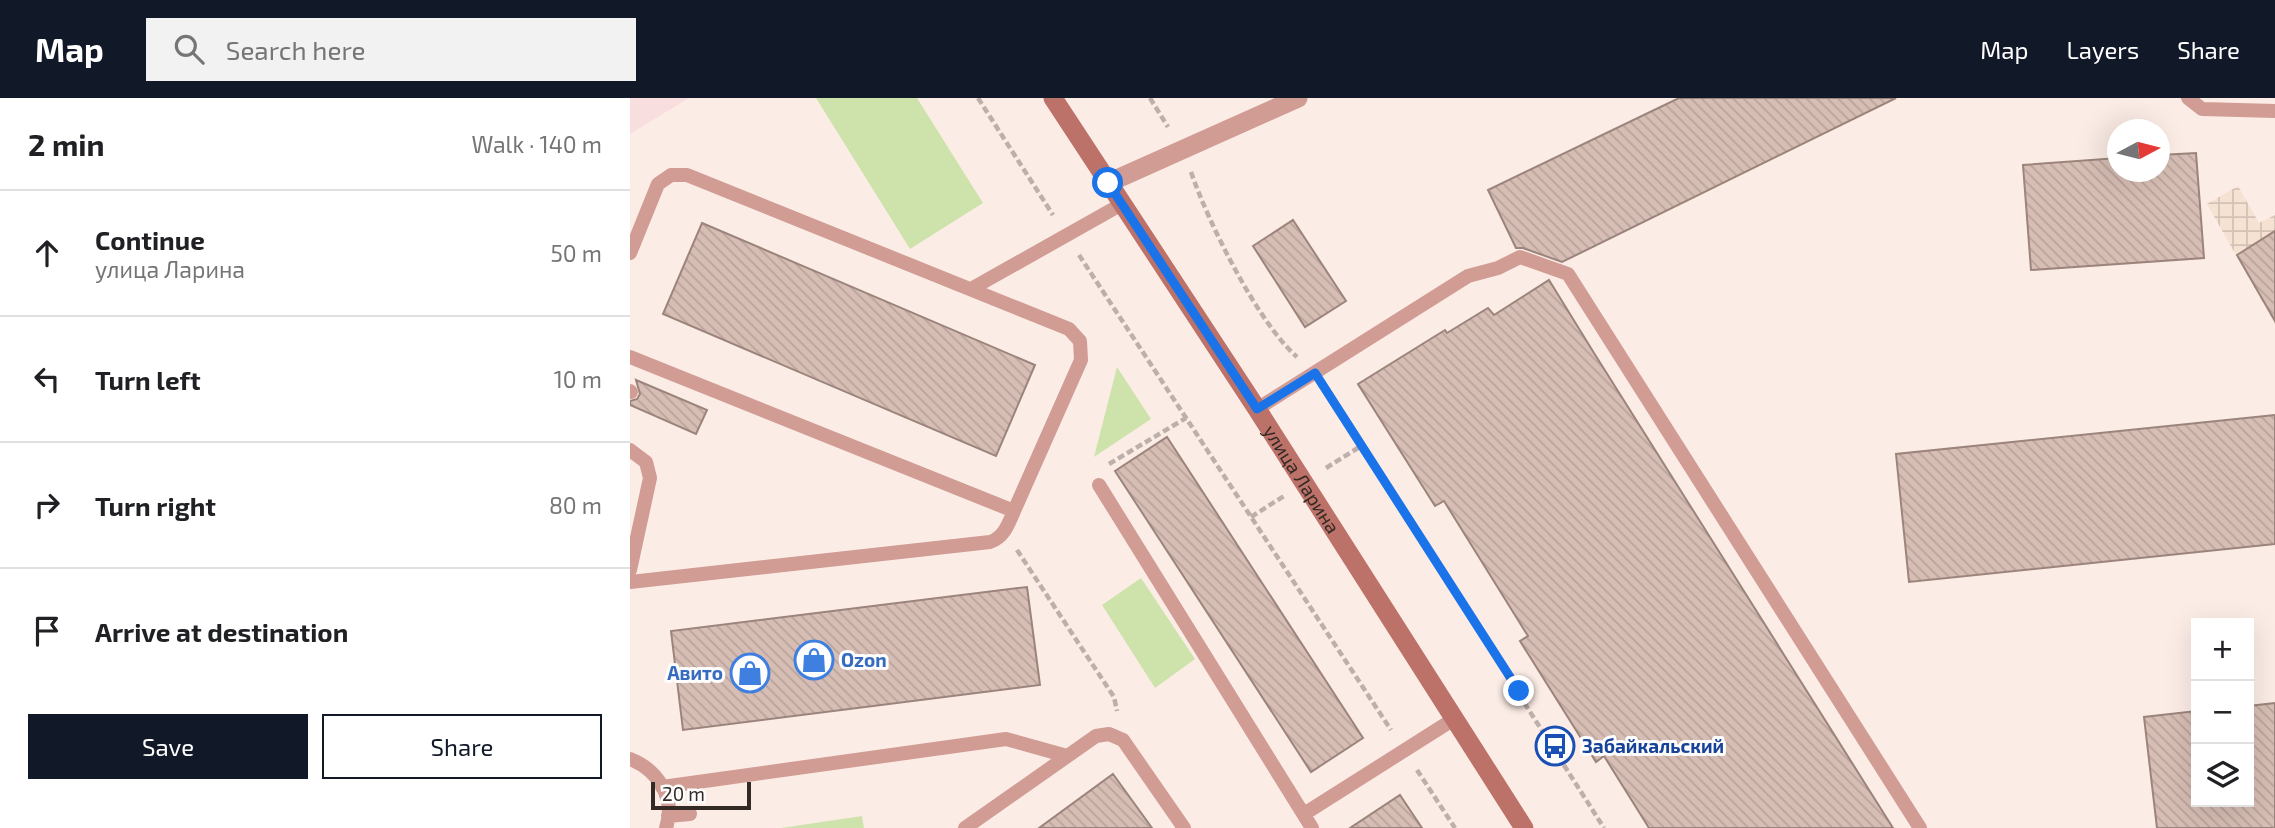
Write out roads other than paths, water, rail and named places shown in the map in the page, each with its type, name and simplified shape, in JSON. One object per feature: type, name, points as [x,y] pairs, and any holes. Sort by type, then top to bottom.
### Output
[{"type":"main road","name":"улица Ларина","points":[[1053,98],[1257,409],[1524,828]]},
{"type":"street","points":[[1108,183],[1298,98]]},
{"type":"lane","points":[[2188,98],[2202,109],[2275,111]]},
{"type":"lane","points":[[630,253],[658,184],[671,174],[687,175],[1069,329],[1080,341],[1081,360],[1014,512],[998,540],[630,582]]},
{"type":"lane","points":[[971,289],[1122,204]]},
{"type":"lane","points":[[1257,409],[1482,270],[1498,268],[1520,257],[1569,274],[1920,828]]},
{"type":"lane","points":[[630,357],[1014,512]]},
{"type":"lane","points":[[630,450],[646,462],[650,478],[635,519],[630,570]]},
{"type":"lane","points":[[1099,485],[1312,828]]},
{"type":"lane","points":[[1304,814],[1454,719]]},
{"type":"lane","points":[[965,828],[1096,736],[1109,734],[1123,740],[1184,828]]},
{"type":"lane","points":[[663,787],[1006,739],[1067,756]]},
{"type":"lane","points":[[630,743],[631,759],[646,766],[663,787],[667,822],[690,814]]},
{"type":"place","name":"Ozon","points":[[814,660]]},
{"type":"place","name":"Авито","points":[[750,673]]},
{"type":"place","name":"Забайкальский","points":[[1555,746]]}]
